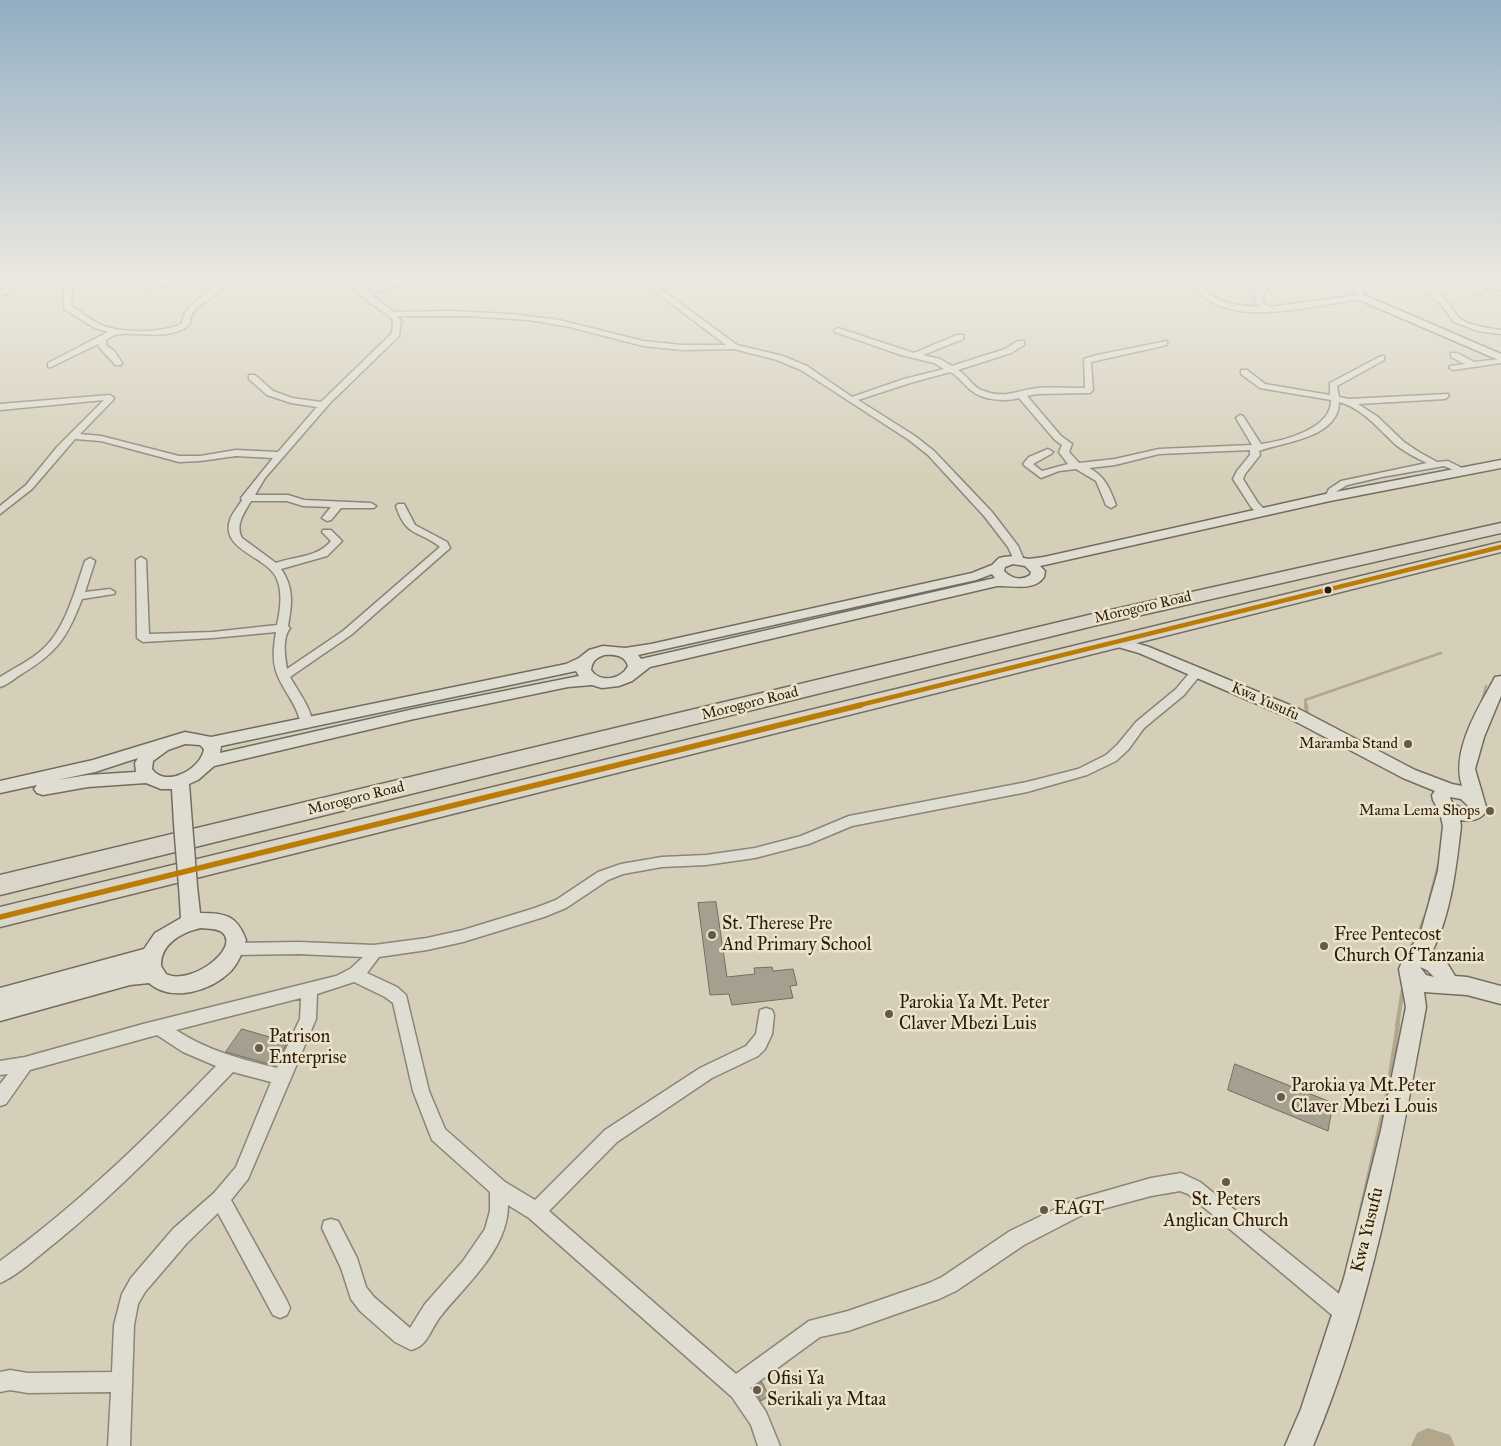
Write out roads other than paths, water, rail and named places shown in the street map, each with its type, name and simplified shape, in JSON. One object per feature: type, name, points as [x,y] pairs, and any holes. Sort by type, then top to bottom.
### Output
[{"type":"highway","name":"Morogoro Road","points":[[0,885],[1093,620],[1501,528]]},
{"type":"highway","name":"Morogoro Road","points":[[0,916],[1501,547]]},
{"type":"street","points":[[51,365],[84,346]]},
{"type":"street","points":[[103,346],[118,363]]},
{"type":"street","points":[[307,724],[306,711],[284,676],[279,662],[286,596],[281,577],[275,568],[240,543],[235,535],[235,520],[246,498],[279,455],[324,405],[383,346]]},
{"type":"street","points":[[675,346],[698,349],[734,348],[797,365],[899,429],[931,453],[988,514],[1024,561],[1036,568],[1038,574]]},
{"type":"street","points":[[886,346],[914,356],[937,361],[962,375],[973,388],[980,392],[1006,398],[1037,391],[1087,391],[1087,361],[1097,357],[1147,346]]},
{"type":"street","points":[[914,356],[937,346]]},
{"type":"street","points":[[851,400],[915,378],[952,369],[1008,351],[1015,346]]},
{"type":"street","points":[[1473,346],[1501,359]]},
{"type":"street","points":[[1454,355],[1473,365]]},
{"type":"street","points":[[1048,452],[1032,459],[1028,464],[1041,475],[1053,469],[1123,462],[1144,454],[1166,451],[1257,448],[1294,439],[1317,429],[1330,417],[1336,398],[1333,385],[1381,358]]},
{"type":"street","points":[[1453,368],[1501,359]]},
{"type":"street","points":[[1244,372],[1260,385],[1349,402],[1375,419],[1401,444],[1437,465]]},
{"type":"street","points":[[252,377],[270,393],[291,400],[324,405]]},
{"type":"street","points":[[1021,395],[1058,438],[1067,444],[1064,454],[1077,466],[1096,476],[1106,489],[1111,505]]},
{"type":"street","points":[[1349,402],[1445,396]]},
{"type":"street","points":[[0,407],[109,397],[60,449],[28,487],[0,511]]},
{"type":"street","points":[[1240,418],[1257,448],[1256,455],[1240,473],[1238,479],[1254,506],[1262,512]]},
{"type":"street","points":[[74,436],[90,436],[178,459],[240,453],[279,455]]},
{"type":"street","points":[[1330,497],[1332,491],[1344,483],[1382,474],[1445,463],[1463,471]]},
{"type":"street","points":[[209,743],[570,668],[584,662],[591,655],[602,651],[626,652],[651,649],[976,576],[996,568],[1004,561],[1044,561],[1330,497],[1501,464]]},
{"type":"street","points":[[0,797],[88,781],[147,777],[164,783],[180,781],[195,775],[211,761],[414,714],[568,682],[592,680],[604,683],[617,682],[628,677],[645,664],[997,582],[1026,582],[1034,579],[1038,574],[1057,566],[1277,518],[1501,473]]},
{"type":"street","points":[[246,498],[288,498],[303,503],[371,506]]},
{"type":"street","points":[[327,518],[338,504]]},
{"type":"street","points":[[284,676],[347,633],[445,548],[443,544],[411,527],[403,514],[401,506]]},
{"type":"street","points":[[275,568],[291,561],[318,558],[328,552],[337,541],[327,532]]},
{"type":"street","points":[[141,560],[143,638],[213,635],[284,628]]},
{"type":"street","points":[[0,683],[48,651],[63,628],[78,596],[90,561]]},
{"type":"street","points":[[996,568],[998,574],[1010,582]]},
{"type":"street","points":[[78,596],[110,592]]},
{"type":"street","name":"Kwa Yusufu","points":[[1116,642],[1144,650],[1291,712],[1409,774],[1446,797]]},
{"type":"street","points":[[626,652],[636,662],[635,670]]},
{"type":"street","points":[[584,662],[585,674],[592,680]]},
{"type":"street","points":[[235,949],[374,950],[436,942],[540,913],[562,904],[603,876],[621,869],[662,862],[706,860],[755,853],[804,840],[850,821],[1027,788],[1082,772],[1111,758],[1123,747],[1140,725],[1180,692],[1196,673]]},
{"type":"street","points":[[1476,809],[1467,770],[1487,708],[1501,681]]},
{"type":"street","points":[[0,787],[95,766],[185,738],[199,738],[209,743],[213,751],[211,761]]},
{"type":"street","points":[[147,777],[143,768],[144,764],[150,753],[162,745]]},
{"type":"street","points":[[1446,797],[1467,770]]},
{"type":"street","points":[[180,781],[191,922]]},
{"type":"street","points":[[1446,797],[1467,795],[1476,809]]},
{"type":"street","points":[[1439,977],[1430,986],[1416,979],[1411,965],[1430,936],[1447,871],[1451,818],[1446,797]]},
{"type":"street","points":[[1450,846],[1476,809]]},
{"type":"street","points":[[0,1012],[130,977],[153,964],[160,941],[191,922],[211,920],[226,924],[235,935],[235,949],[232,956],[219,970],[201,981],[182,985],[164,983],[153,964]]},
{"type":"street","points":[[1416,1007],[1439,977],[1430,936]]},
{"type":"street","points":[[0,1068],[25,1064],[159,1028],[309,991],[355,975],[364,968],[374,950]]},
{"type":"street","points":[[0,997],[153,964]]},
{"type":"street","name":"Kwa Yusufu","points":[[1299,1446],[1314,1411],[1357,1278],[1392,1130],[1416,1007],[1411,965]]},
{"type":"street","points":[[355,975],[391,992],[400,1000],[421,1091],[438,1134],[499,1188],[536,1212],[735,1387],[759,1419],[769,1446]]},
{"type":"street","points":[[1439,977],[1501,996]]},
{"type":"street","points":[[119,1446],[124,1325],[132,1294],[180,1236],[220,1199],[246,1166],[281,1077],[308,1019],[309,991]]},
{"type":"street","points":[[536,1212],[611,1136],[706,1073],[752,1051],[759,1044],[764,1034],[766,1015]]},
{"type":"street","points":[[159,1028],[189,1047],[230,1063],[281,1077]]},
{"type":"street","points":[[0,1273],[40,1245],[149,1147],[230,1063]]},
{"type":"street","points":[[0,1098],[25,1064]]},
{"type":"street","points":[[735,1387],[816,1328],[848,1321],[950,1284],[1017,1238],[1081,1206],[1151,1187],[1181,1182],[1194,1188],[1346,1312]]},
{"type":"street","points":[[330,1228],[350,1265],[358,1292],[367,1304],[402,1335],[410,1340],[415,1340],[432,1311],[470,1268],[493,1233],[499,1211],[499,1188]]},
{"type":"street","points":[[220,1199],[280,1308]]},
{"type":"street","points":[[0,1382],[10,1380],[28,1383],[122,1382]]},
{"type":"waterway","points":[[1306,706],[1305,700],[1441,653]]},
{"type":"waterway","points":[[1481,705],[1486,686]]},
{"type":"waterway","points":[[1306,705],[1307,715]]},
{"type":"waterway","points":[[1430,899],[1439,864]]},
{"type":"waterway","points":[[1416,941],[1425,917]]},
{"type":"waterway","points":[[1397,1026],[1403,988]]},
{"type":"waterway","points":[[1360,1215],[1388,1090],[1398,1024]]},
{"type":"waterway","points":[[1427,1446],[1428,1444],[1439,1446]]},
{"type":"place","name":"Maramba Stand","points":[[1408,744]]},
{"type":"place","name":"Mama Lema Shops","points":[[1490,811]]},
{"type":"place","name":"St. Therese Pre And Primary School","points":[[712,935]]},
{"type":"place","name":"Free Pentecost Church Of Tanzania","points":[[1324,946]]},
{"type":"place","name":"Parokia Ya Mt. Peter Claver Mbezi Luis","points":[[889,1014]]},
{"type":"place","name":"Patrison Enterprise","points":[[259,1048]]},
{"type":"place","name":"Parokia ya Mt.Peter Claver Mbezi Louis","points":[[1281,1097]]},
{"type":"place","name":"St. Peters Anglican Church","points":[[1226,1182]]},
{"type":"place","name":"EAGT","points":[[1044,1210]]},
{"type":"place","name":"Ofisi Ya Serikali ya Mtaa","points":[[757,1390]]}]
